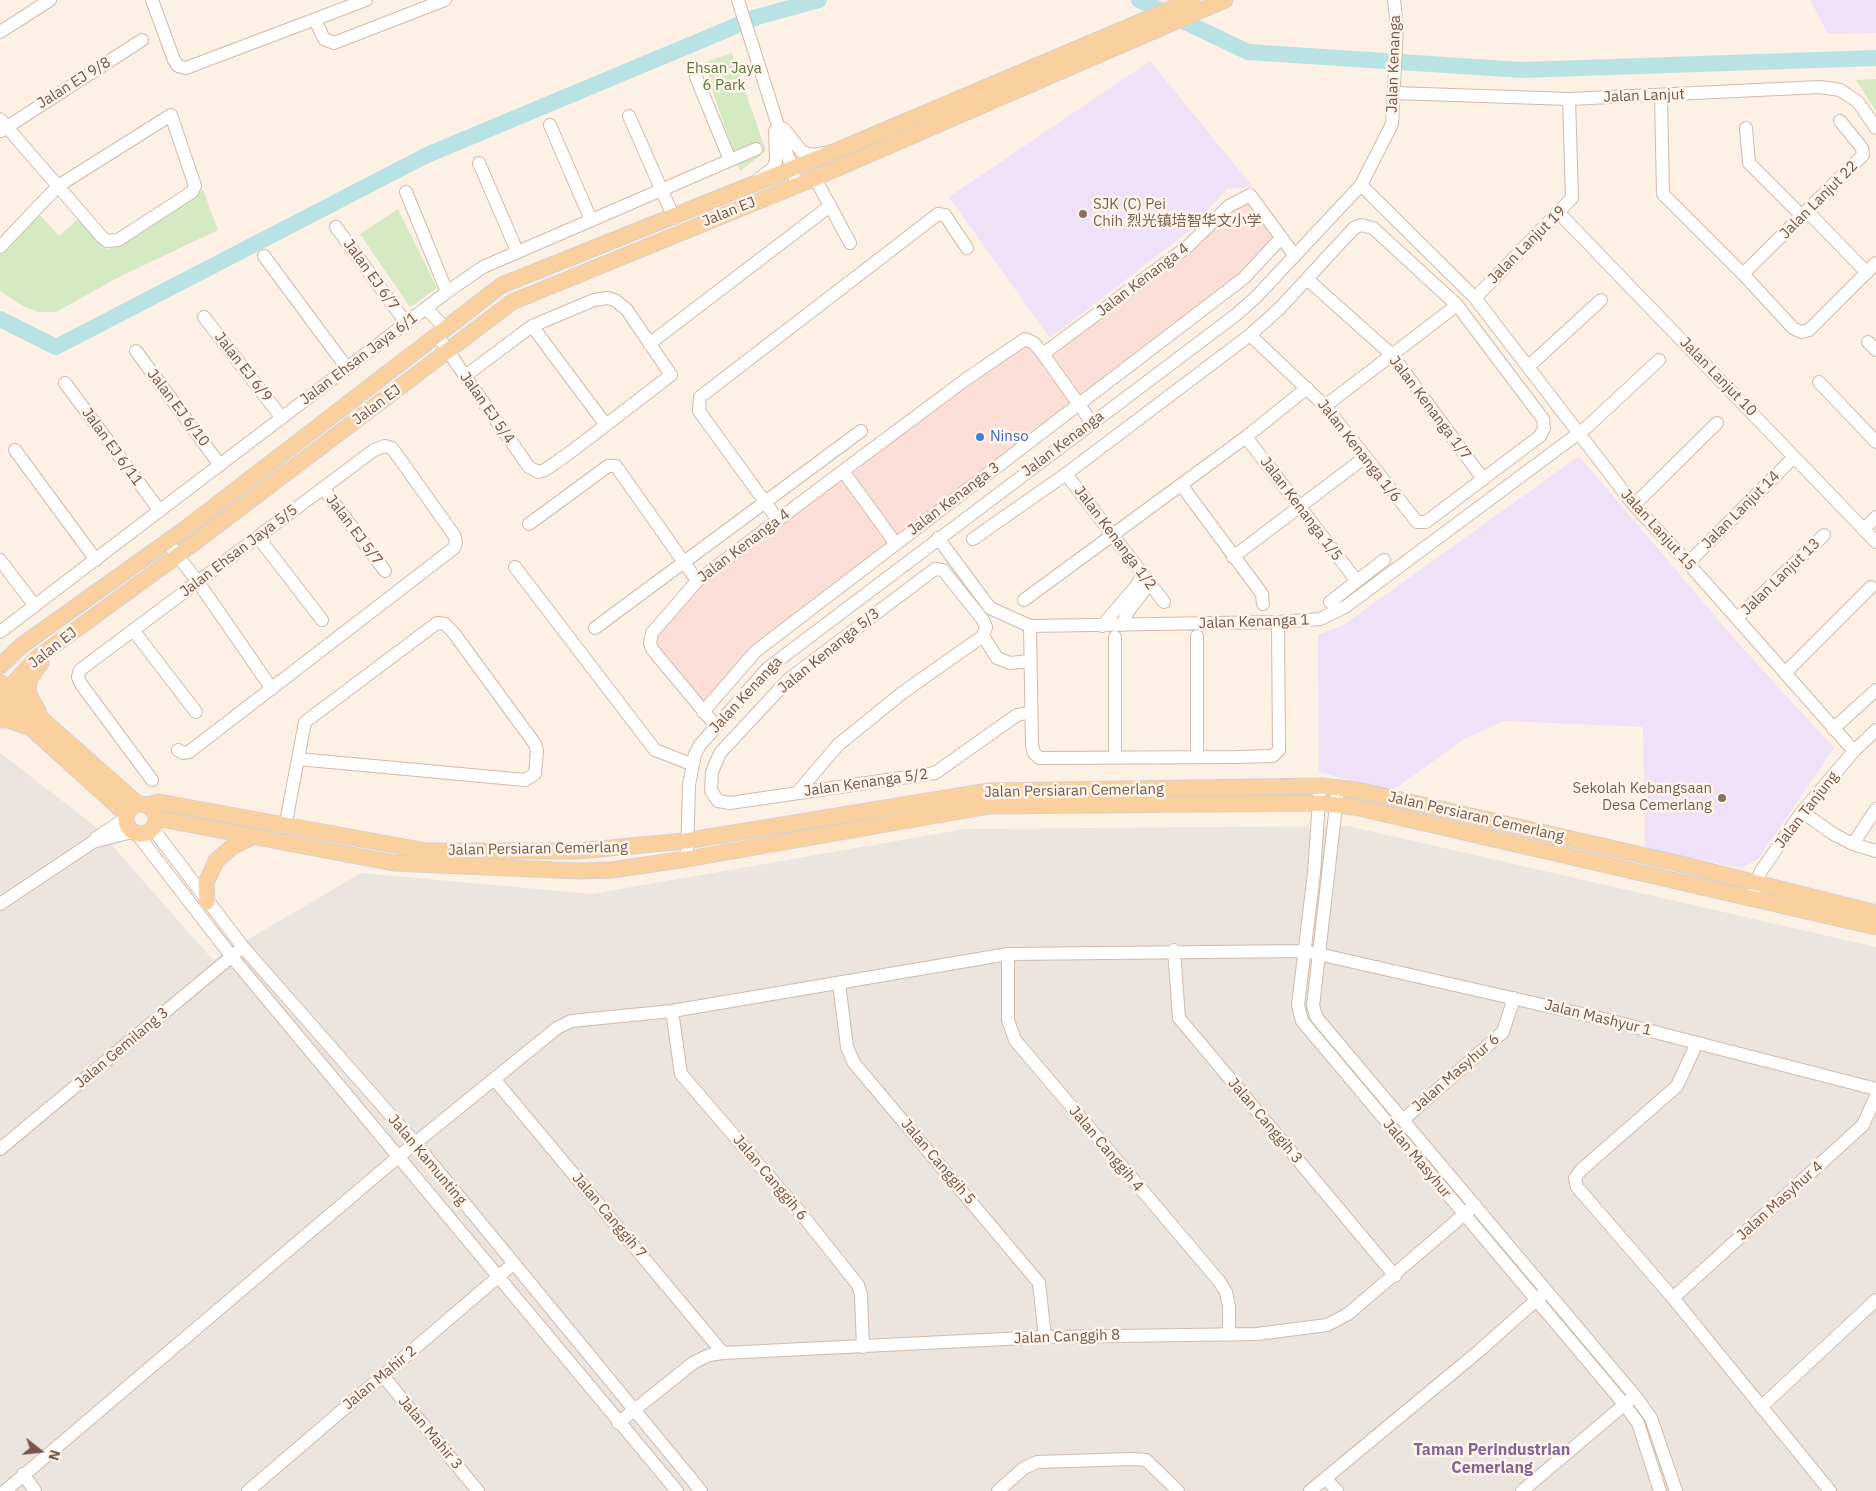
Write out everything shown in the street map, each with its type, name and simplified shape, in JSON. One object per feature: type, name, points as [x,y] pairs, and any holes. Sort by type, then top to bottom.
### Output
[{"type":"main road","points":[[1147,27],[1195,3],[1225,0]]},
{"type":"main road","name":"Jalan EJ","points":[[0,666],[21,646],[167,542],[442,333],[502,285],[674,218],[751,185],[1147,27]]},
{"type":"main road","name":"Jalan EJ","points":[[2,692],[30,664],[449,352],[512,302],[815,178],[1147,27]]},
{"type":"main road","points":[[40,726],[30,697],[28,683],[32,674],[54,646]]},
{"type":"main road","points":[[2,692],[134,810],[154,810],[154,824],[146,834],[135,833],[126,824],[134,810]]},
{"type":"main road","points":[[0,720],[40,726]]},
{"type":"main road","name":"Jalan Persiaran Cemerlang","points":[[134,810],[160,802],[286,827],[426,851],[578,851],[685,841],[989,791],[1320,786],[1357,790],[1876,912]]},
{"type":"main road","name":"Jalan Persiaran Cemerlang","points":[[154,824],[254,836],[394,863],[426,866],[579,871],[611,870],[687,859],[989,806],[1318,803],[1355,807],[1876,927]]},
{"type":"main road","points":[[207,902],[206,883],[216,861],[232,847],[254,836]]},
{"type":"street","points":[[0,32],[50,0]]},
{"type":"street","points":[[152,0],[176,64],[186,68],[366,0]]},
{"type":"street","points":[[316,20],[324,39],[334,43],[445,0]]},
{"type":"street","points":[[738,0],[797,185]]},
{"type":"street","name":"Jalan Kenanga","points":[[687,859],[685,841],[691,764],[700,745],[776,660],[1242,310],[1361,185],[1392,124],[1397,26],[1394,0]]},
{"type":"street","name":"Jalan EJ 9/8","points":[[2,125],[142,40]]},
{"type":"street","points":[[696,78],[730,160]]},
{"type":"street","name":"Jalan Lanjut","points":[[1394,93],[1569,99],[1820,88],[1840,90],[1858,102],[1876,128]]},
{"type":"street","points":[[1661,95],[1663,194],[1743,274],[1793,328],[1800,332],[1808,330],[1871,268],[1804,214],[1749,163],[1746,128]]},
{"type":"street","name":"Jalan Lanjut 19","points":[[1474,298],[1569,203],[1574,191],[1569,99]]},
{"type":"street","points":[[775,114],[802,152],[812,155],[836,151]]},
{"type":"street","points":[[751,185],[772,168],[776,161],[775,114]]},
{"type":"street","points":[[0,248],[58,186],[171,115],[195,184],[192,192],[118,240],[111,242],[102,237],[58,186],[2,125]]},
{"type":"street","points":[[629,116],[674,218]]},
{"type":"street","name":"Jalan Lanjut 22","points":[[1743,274],[1863,155],[1862,148],[1840,121]]},
{"type":"street","points":[[550,125],[591,220]]},
{"type":"street","name":"Jalan Ehsan Jaya 6/1","points":[[0,632],[447,292],[483,267],[756,149]]},
{"type":"street","points":[[478,164],[517,251]]},
{"type":"street","points":[[815,178],[850,243]]},
{"type":"street","name":"Jalan Lanjut 15","points":[[1361,185],[1474,298],[1634,505],[1688,563],[1854,751]]},
{"type":"street","points":[[406,192],[447,292]]},
{"type":"street","name":"Jalan Kenanga 4","points":[[1043,354],[1187,247],[1229,206],[1250,195],[1295,256]]},
{"type":"street","points":[[648,344],[830,206]]},
{"type":"street","name":"Jalan Lanjut 10","points":[[1559,213],[1876,542]]},
{"type":"street","points":[[778,520],[699,411],[698,401],[703,394],[938,214],[945,215],[967,248]]},
{"type":"street","points":[[973,540],[1066,474],[1250,335],[1280,308],[1354,228],[1364,224],[1373,228],[1457,305],[1544,422],[1544,428],[1540,436],[1483,479]]},
{"type":"street","name":"Jalan EJ 6/7","points":[[336,227],[406,323]]},
{"type":"street","name":"Jalan Kenanga 3","points":[[703,712],[756,651],[1244,278],[1281,238]]},
{"type":"street","points":[[264,256],[347,368]]},
{"type":"street","name":"Jalan Kenanga 1/7","points":[[1307,279],[1392,355],[1483,479]]},
{"type":"street","points":[[465,376],[532,326],[594,300],[607,298],[622,304],[671,375],[606,425],[532,326]]},
{"type":"street","points":[[1528,366],[1601,300]]},
{"type":"street","points":[[1325,406],[1457,305]]},
{"type":"street","name":"Jalan EJ 5/4","points":[[426,308],[442,333],[449,352],[465,376],[527,464],[535,471],[542,471],[572,452],[606,425]]},
{"type":"street","name":"Jalan EJ 6/9","points":[[204,316],[282,418]]},
{"type":"street","name":"Jalan Kenanga 1/6","points":[[1250,335],[1325,406],[1364,458],[1417,522],[1424,523],[1483,479]]},
{"type":"street","name":"Jalan Kenanga 4","points":[[716,726],[652,649],[650,643],[652,633],[697,581],[1021,340],[1030,340],[1043,354],[1092,423]]},
{"type":"street","name":"Jalan EJ 6/10","points":[[136,352],[220,465]]},
{"type":"street","name":"Jalan Kenanga 1","points":[[938,538],[990,608],[1030,626],[1278,622],[1320,619],[1339,611],[1578,433],[1658,360]]},
{"type":"street","points":[[1819,382],[1876,442]]},
{"type":"street","name":"Jalan EJ 6/11","points":[[65,383],[160,511]]},
{"type":"street","points":[[1024,600],[1182,486],[1307,388]]},
{"type":"street","points":[[1634,505],[1717,423]]},
{"type":"street","points":[[595,628],[861,431]]},
{"type":"street","name":"Jalan Kenanga 1/5","points":[[1246,437],[1298,508],[1356,580]]},
{"type":"street","name":"Jalan Ehsan Jaya 5/5","points":[[152,780],[81,684],[78,677],[83,667],[378,448],[388,447],[396,453],[454,535],[456,545],[449,554],[272,689]]},
{"type":"street","points":[[15,450],[96,560]]},
{"type":"street","name":"Jalan Lanjut 14","points":[[1688,563],[1794,457]]},
{"type":"street","points":[[1233,557],[1364,458]]},
{"type":"street","points":[[529,524],[608,466],[616,466],[697,581]]},
{"type":"street","points":[[843,471],[894,545],[904,563]]},
{"type":"street","name":"Jalan Kenanga 1/2","points":[[1066,474],[1164,602]]},
{"type":"street","points":[[1182,486],[1262,594],[1263,604]]},
{"type":"street","name":"Jalan EJ 5/7","points":[[324,488],[385,571]]},
{"type":"street","points":[[1864,529],[1876,517]]},
{"type":"street","name":"Jalan Lanjut 13","points":[[1737,618],[1824,535]]},
{"type":"street","points":[[258,537],[322,620]]},
{"type":"street","points":[[167,542],[198,582],[272,689],[189,752],[183,753],[178,750]]},
{"type":"street","points":[[0,560],[35,606]]},
{"type":"street","points":[[1330,602],[1384,560]]},
{"type":"street","points":[[515,568],[655,750],[691,764]]},
{"type":"street","name":"Jalan Kenanga 5/3","points":[[715,798],[711,791],[711,780],[713,766],[720,753],[789,679],[935,569],[939,568],[942,570],[983,620],[986,627],[983,636]]},
{"type":"street","points":[[1122,625],[1129,610],[1146,588],[1144,578]]},
{"type":"street","points":[[1102,626],[1144,578]]},
{"type":"street","points":[[1785,674],[1871,587]]},
{"type":"street","points":[[1030,626],[1030,712],[1032,749],[1036,756],[1047,759],[1270,756],[1277,753],[1278,622]]},
{"type":"street","points":[[286,827],[298,759],[305,722],[433,625],[441,623],[452,632],[535,744],[537,751],[535,774],[525,780],[298,759]]},
{"type":"street","points":[[133,630],[196,712]]},
{"type":"street","points":[[797,793],[838,746],[902,693],[983,636],[999,660],[1010,663],[1030,661]]},
{"type":"street","points":[[1197,636],[1197,757]]},
{"type":"street","points":[[1115,637],[1115,758]]},
{"type":"street","points":[[1833,729],[1876,690]]},
{"type":"street","name":"Jalan Kenanga 5/2","points":[[715,798],[726,803],[936,772],[1017,715],[1030,712]]},
{"type":"street","name":"Jalan Tanjung","points":[[1753,898],[1756,883],[1802,812],[1854,751],[1876,730]]},
{"type":"street","name":"Jalan Masyhur","points":[[1320,786],[1305,951],[1298,1005],[1302,1021],[1624,1404],[1638,1423],[1660,1491]]},
{"type":"street","name":"Jalan Masyhur","points":[[1338,788],[1313,1006],[1317,1018],[1404,1119],[1635,1396],[1651,1418],[1676,1491]]},
{"type":"street","points":[[1853,844],[1876,809]]},
{"type":"street","points":[[93,842],[97,836],[134,810]]},
{"type":"street","points":[[1802,812],[1835,835],[1853,844],[1876,851]]},
{"type":"street","name":"Jalan Kamunting","points":[[154,824],[207,902],[243,947],[414,1143],[701,1491]]},
{"type":"street","points":[[0,904],[93,842],[135,833]]},
{"type":"street","name":"Jalan Kamunting","points":[[135,833],[232,957],[618,1423],[677,1491]]},
{"type":"street","name":"Jalan Gemilang 3","points":[[0,1149],[243,947]]},
{"type":"street","name":"Jalan Mashyur 1","points":[[5,1491],[414,1143],[567,1022],[672,1010],[1008,954],[1174,950],[1305,951],[1514,998],[1876,1089]]},
{"type":"street","name":"Jalan Canggih 3","points":[[1174,950],[1179,1018],[1395,1276]]},
{"type":"street","name":"Jalan Canggih 4","points":[[1008,954],[1008,1020],[1015,1040],[1219,1281],[1226,1292],[1229,1308],[1229,1335]]},
{"type":"street","name":"Jalan Canggih 5","points":[[839,983],[847,1047],[854,1062],[1039,1283],[1042,1292],[1045,1337]]},
{"type":"street","name":"Jalan Masyhur 6","points":[[1404,1119],[1503,1032],[1514,998]]},
{"type":"street","name":"Jalan Canggih 6","points":[[672,1010],[681,1074],[799,1211],[858,1286],[861,1295],[862,1347]]},
{"type":"street","points":[[1697,1043],[1677,1086],[1581,1170],[1575,1178],[1577,1187],[1673,1298],[1761,1407],[1824,1480],[1830,1491]]},
{"type":"street","name":"Jalan Canggih 7","points":[[494,1079],[723,1353]]},
{"type":"street","name":"Jalan Masyhur 4","points":[[1673,1298],[1863,1125],[1876,1096]]},
{"type":"street","name":"Jalan Canggih 8","points":[[618,1423],[693,1363],[709,1356],[723,1353],[1045,1337],[1257,1334],[1327,1325],[1348,1314],[1395,1276],[1475,1205]]},
{"type":"street","name":"Jalan Mahir 2","points":[[248,1491],[513,1264]]},
{"type":"street","points":[[1310,1491],[1479,1351],[1547,1290]]},
{"type":"street","points":[[1761,1407],[1876,1300]]},
{"type":"street","name":"Jalan Mahir 3","points":[[383,1376],[476,1490]]},
{"type":"street","points":[[1522,1491],[1635,1396]]},
{"type":"street","points":[[998,1491],[1024,1468],[1036,1462],[1132,1459],[1146,1460],[1178,1491]]},
{"type":"street","points":[[23,1474],[36,1491]]},
{"type":"street","points":[[1326,1478],[1337,1491]]},
{"type":"shaded area","points":[[1810,0],[1876,0],[1876,33],[1828,34]]},
{"type":"shaded area","name":"SJK (C) Pei Chih 烈光镇培智华文小学","points":[[1150,61],[1253,187],[1227,189],[1189,231],[1050,338],[949,197]]},
{"type":"shaded area","points":[[1250,199],[1277,238],[1241,276],[754,649],[704,706],[654,646],[654,637],[700,582],[1026,343],[1043,358],[1231,209]]},
{"type":"shaded area","points":[[1579,456],[1739,644],[1834,748],[1759,858],[1742,868],[1645,849],[1643,727],[1504,721],[1464,739],[1392,791],[1319,772],[1318,635],[1342,626]]},
{"type":"shaded area","points":[[0,753],[95,826],[213,960],[361,873],[592,894],[965,829],[1348,826],[1876,947],[1876,1491],[0,1491]]},
{"type":"green space","name":"Ehsan Jaya 6 Park","points":[[732,53],[766,151],[740,171],[703,63]]},
{"type":"green space","points":[[1876,79],[1876,111],[1856,80]]},
{"type":"green space","points":[[203,190],[218,230],[121,276],[56,312],[38,312],[23,306],[0,291],[0,255],[38,213],[59,236],[79,218],[108,250]]},
{"type":"green space","points":[[398,209],[437,288],[410,307],[360,234]]},
{"type":"waterway","points":[[0,319],[56,347],[427,155],[757,17],[819,0]]},
{"type":"waterway","points":[[1139,0],[1248,52],[1522,70],[1876,58]]},
{"type":"place","name":"SJK (C) Pei Chih 烈光镇培智华文小学","points":[[1083,214]]},
{"type":"place","name":"Ninso","points":[[980,437]]},
{"type":"place","name":"Sekolah Kebangsaan Desa Cemerlang","points":[[1722,798]]},
{"type":"district","name":"Taman Perindustrian Cemerlang","points":[[1492,1459]]}]
